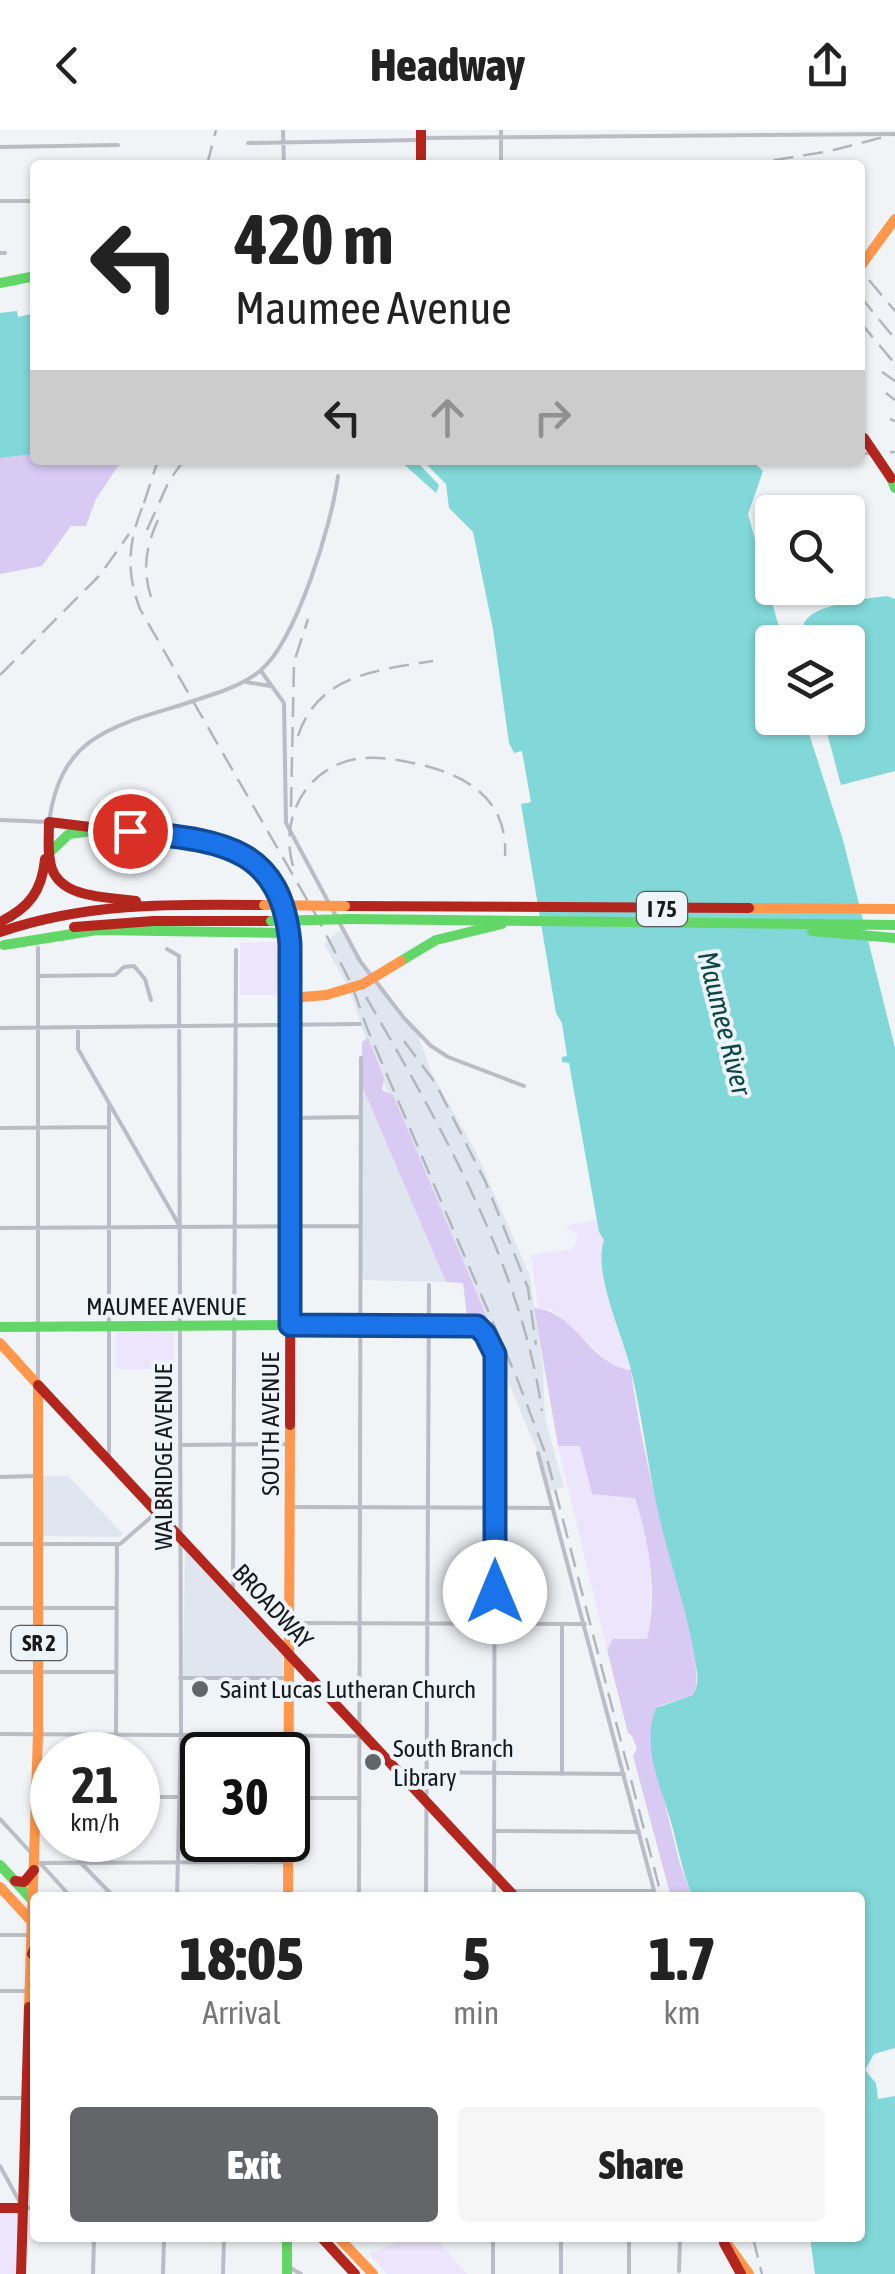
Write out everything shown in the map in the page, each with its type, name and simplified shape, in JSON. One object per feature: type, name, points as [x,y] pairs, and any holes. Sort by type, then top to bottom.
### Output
[{"type":"main road","points":[[865,260],[895,219]]},
{"type":"main road","points":[[0,283],[30,277]]},
{"type":"main road","points":[[865,441],[893,483]]},
{"type":"main road","points":[[49,822],[53,874],[64,887],[149,903]]},
{"type":"main road","points":[[0,922],[20,913],[41,890],[49,822]]},
{"type":"main road","name":"SOUTH AVENUE","points":[[49,822],[209,841],[241,853],[260,866],[284,906],[290,933],[291,998],[288,1732]]},
{"type":"main road","points":[[51,852],[60,838],[68,834],[108,829]]},
{"type":"main road","name":"I 75","points":[[0,932],[86,908],[149,903],[895,909]]},
{"type":"main road","name":"I 75","points":[[2,945],[98,923],[351,919],[893,925]]},
{"type":"main road","points":[[291,998],[326,995],[363,984],[436,940],[519,920]]},
{"type":"main road","points":[[740,924],[895,938]]},
{"type":"main road","points":[[2,945],[97,930],[290,933]]},
{"type":"main road","name":"MAUMEE AVENUE","points":[[0,1327],[290,1325]]},
{"type":"main road","name":"BROADWAY","points":[[0,1343],[512,1892]]},
{"type":"main road","name":"SR 2","points":[[38,1385],[38,1732]]},
{"type":"main road","points":[[268,1630],[278,1630],[289,1622]]},
{"type":"main road","name":"SOUTH AVENUE","points":[[288,1862],[288,1892]]},
{"type":"main road","points":[[14,1881],[24,1882],[37,1863]]},
{"type":"main road","name":"SR 2","points":[[35,1892],[37,1863]]},
{"type":"main road","points":[[0,1865],[30,1898]]},
{"type":"main road","points":[[0,1887],[30,1924]]},
{"type":"main road","name":"SR 2","points":[[21,2274],[29,2208],[30,2153]]},
{"type":"main road","points":[[0,2208],[29,2208]]},
{"type":"main road","points":[[287,2242],[287,2270]]},
{"type":"main road","points":[[326,2242],[355,2274]]},
{"type":"main road","points":[[343,2242],[373,2274]]},
{"type":"main road","points":[[725,2242],[745,2274]]},
{"type":"street","points":[[284,130],[284,160]]},
{"type":"street","points":[[501,130],[502,160]]},
{"type":"street","points":[[248,143],[421,136],[895,134]]},
{"type":"street","points":[[0,147],[118,145]]},
{"type":"street","points":[[0,202],[30,201]]},
{"type":"street","points":[[49,822],[60,778],[78,751],[112,727],[220,692],[261,671],[294,617],[334,508],[338,476]]},
{"type":"street","points":[[261,671],[277,691],[284,711],[286,823],[360,962],[431,1046],[524,1086]]},
{"type":"street","points":[[241,683],[261,682],[277,691]]},
{"type":"street","name":"SOUTH AVENUE","points":[[0,820],[49,822]]},
{"type":"street","points":[[38,948],[38,1385]]},
{"type":"street","name":"WALBRIDGE AVENUE","points":[[167,950],[179,956],[180,1732]]},
{"type":"street","points":[[233,1593],[236,950]]},
{"type":"street","points":[[38,976],[115,975],[128,965],[134,966],[145,979],[151,1000]]},
{"type":"street","points":[[0,1028],[360,1024]]},
{"type":"street","points":[[78,1027],[78,1049],[180,1227]]},
{"type":"street","points":[[359,1892],[361,1058]]},
{"type":"street","points":[[108,1460],[109,1106]]},
{"type":"street","points":[[290,1118],[361,1117]]},
{"type":"street","points":[[0,1128],[109,1127]]},
{"type":"street","points":[[0,1228],[362,1226]]},
{"type":"street","points":[[426,1892],[429,1284]]},
{"type":"street","name":"MAUMEE AVENUE","points":[[290,1325],[477,1326],[495,1354],[495,1508]]},
{"type":"street","points":[[180,1445],[290,1444]]},
{"type":"street","points":[[538,1453],[654,1892]]},
{"type":"street","points":[[0,1477],[38,1476]]},
{"type":"street","points":[[290,1507],[554,1508]]},
{"type":"street","points":[[494,1892],[495,1508]]},
{"type":"street","points":[[0,1544],[117,1544],[133,1536],[156,1512]]},
{"type":"street","points":[[116,1732],[117,1544]]},
{"type":"street","points":[[0,1608],[117,1608]]},
{"type":"street","points":[[289,1622],[585,1624]]},
{"type":"street","points":[[562,1624],[562,1774]]},
{"type":"street","points":[[0,1672],[116,1672]]},
{"type":"street","points":[[180,1678],[289,1678]]},
{"type":"street","points":[[310,1735],[360,1732]]},
{"type":"street","points":[[0,1734],[30,1734]]},
{"type":"street","points":[[160,1735],[180,1735]]},
{"type":"street","points":[[406,1778],[412,1772],[624,1774]]},
{"type":"street","points":[[160,1797],[180,1797]]},
{"type":"street","name":"WALBRIDGE AVENUE","points":[[177,1892],[180,1797]]},
{"type":"street","points":[[310,1798],[359,1798]]},
{"type":"street","points":[[0,1819],[66,1892]]},
{"type":"street","points":[[495,1831],[639,1832]]},
{"type":"street","points":[[37,1863],[80,1862],[109,1892]]},
{"type":"street","points":[[160,1862],[178,1862]]},
{"type":"street","points":[[0,1935],[30,1929]]},
{"type":"street","points":[[0,1991],[30,1991]]},
{"type":"street","points":[[0,2098],[30,2098]]},
{"type":"street","points":[[0,2166],[29,2208]]},
{"type":"street","points":[[93,2274],[94,2242]]},
{"type":"street","points":[[163,2274],[164,2242]]},
{"type":"street","points":[[223,2274],[224,2242]]},
{"type":"street","points":[[493,2242],[493,2274]]},
{"type":"street","points":[[561,2242],[561,2274]]},
{"type":"street","points":[[629,2242],[629,2274]]},
{"type":"street","points":[[679,2271],[680,2242]]},
{"type":"street","points":[[287,2270],[301,2274]]},
{"type":"shaded area","points":[[30,455],[30,465],[119,465],[96,499],[86,526],[71,526],[42,566],[0,574],[0,458]]},
{"type":"shaded area","points":[[340,930],[418,1035],[432,1074],[475,1150],[530,1276],[543,1368],[545,1418],[564,1487],[549,1491],[538,1453],[368,1045],[349,989],[324,944]]},
{"type":"shaded area","points":[[286,941],[284,995],[240,995],[240,943]]},
{"type":"shaded area","points":[[368,1038],[384,1078],[382,1090],[393,1095],[488,1320],[467,1317],[463,1283],[446,1282],[362,1086],[362,1042]]},
{"type":"shaded area","points":[[361,1084],[424,1230],[446,1282],[361,1280]]},
{"type":"shaded area","points":[[597,1220],[604,1240],[606,1286],[631,1370],[614,1368],[553,1310],[538,1308],[531,1255],[573,1249],[578,1236],[565,1226]]},
{"type":"shaded area","points":[[534,1308],[562,1319],[604,1359],[631,1370],[648,1465],[686,1611],[695,1662],[693,1695],[659,1706],[652,1751],[690,1892],[670,1892],[633,1756],[637,1749],[628,1733],[607,1650],[613,1639],[647,1639],[652,1587],[640,1514],[635,1498],[592,1494],[580,1446],[558,1446]]},
{"type":"shaded area","points":[[116,1332],[174,1332],[174,1369],[116,1369]]},
{"type":"shaded area","points":[[580,1445],[632,1493],[641,1513],[648,1549],[651,1590],[647,1640],[613,1639],[607,1650],[558,1446]]},
{"type":"shaded area","points":[[43,1476],[68,1476],[123,1534],[43,1536]]},
{"type":"shaded area","points":[[185,1550],[283,1655],[283,1676],[183,1676]]},
{"type":"shaded area","points":[[0,2213],[18,2213],[16,2274],[0,2274]]},
{"type":"shaded area","points":[[395,2242],[440,2242],[467,2274],[387,2274],[369,2254]]},
{"type":"water","points":[[17,311],[18,317],[30,314],[30,455],[0,458],[0,313]]},
{"type":"water","points":[[405,465],[420,465],[439,485],[436,493]]},
{"type":"water","name":"Maumee River","points":[[427,465],[756,465],[763,471],[748,514],[755,540],[755,605],[773,605],[778,625],[755,625],[755,735],[809,735],[843,840],[895,1048],[895,2048],[874,2054],[865,2070],[865,1892],[690,1892],[656,1773],[651,1740],[656,1708],[693,1695],[697,1679],[694,1654],[656,1504],[630,1366],[605,1285],[604,1240],[599,1232],[569,1063],[562,1062],[562,1057],[567,1056],[562,1023],[556,1013],[521,804],[531,802],[522,751],[514,753],[509,743],[493,629],[473,532],[449,508],[446,484]]},
{"type":"water","points":[[887,596],[895,599],[895,771],[841,785],[828,735],[865,735],[865,625],[804,625],[822,609],[865,605],[865,600]]},
{"type":"water","points":[[865,2070],[876,2083],[878,2099],[895,2096],[895,2274],[815,2274],[811,2242],[865,2242]]},
{"type":"railway","points":[[208,160],[216,130]]},
{"type":"railway","points":[[775,160],[895,134]]},
{"type":"railway","points":[[869,280],[895,311]]},
{"type":"railway","points":[[865,302],[895,339]]},
{"type":"railway","points":[[865,328],[895,364]]},
{"type":"railway","points":[[882,372],[895,381]]},
{"type":"railway","points":[[886,393],[895,400]]},
{"type":"railway","points":[[890,419],[895,421]]},
{"type":"railway","points":[[865,454],[895,452]]},
{"type":"railway","points":[[144,503],[156,465]]},
{"type":"railway","points":[[147,530],[180,465]]},
{"type":"railway","points":[[142,508],[130,558],[140,609],[351,983],[546,1455],[660,1892]]},
{"type":"railway","points":[[151,597],[147,558],[158,520]]},
{"type":"railway","points":[[0,675],[100,575],[129,534]]},
{"type":"railway","points":[[291,807],[294,662],[308,619]]},
{"type":"railway","points":[[298,736],[307,715],[335,687],[372,672],[433,661]]},
{"type":"railway","points":[[293,866],[290,830],[300,798],[323,773],[338,764],[365,758],[426,766],[472,786],[493,807],[500,821],[505,856]]},
{"type":"railway","points":[[366,997],[474,1196],[516,1302],[542,1411]]},
{"type":"railway","points":[[404,1041],[436,1084],[486,1183],[528,1288],[536,1345]]},
{"type":"railway","points":[[754,2242],[762,2274]]},
{"type":"traffic: fast","points":[[0,283],[30,277]]},
{"type":"traffic: fast","points":[[891,478],[895,488]]},
{"type":"traffic: fast","points":[[52,850],[69,834],[108,829]]},
{"type":"traffic: fast","points":[[351,919],[895,925]]},
{"type":"traffic: fast","points":[[271,921],[351,919]]},
{"type":"traffic: fast","points":[[401,961],[436,940],[502,924]]},
{"type":"traffic: fast","points":[[4,945],[97,930],[289,933]]},
{"type":"traffic: fast","points":[[812,931],[895,938]]},
{"type":"traffic: fast","points":[[0,1327],[290,1325]]},
{"type":"traffic: fast","points":[[0,1865],[30,1898]]},
{"type":"traffic: fast","points":[[287,2242],[287,2274]]},
{"type":"traffic: slow","points":[[865,260],[895,219]]},
{"type":"traffic: slow","points":[[264,905],[345,906]]},
{"type":"traffic: slow","points":[[749,908],[895,909]]},
{"type":"traffic: slow","points":[[326,995],[363,984],[401,961]]},
{"type":"traffic: slow","points":[[291,998],[326,995]]},
{"type":"traffic: slow","points":[[0,1343],[38,1385],[38,1734],[33,1892]]},
{"type":"traffic: slow","points":[[288,1892],[290,1425]]},
{"type":"traffic: slow","points":[[0,1887],[30,1920]]},
{"type":"traffic: slow","points":[[29,2007],[30,1977]]},
{"type":"traffic: slow","points":[[343,2242],[373,2274]]},
{"type":"traffic: slow","points":[[726,2242],[749,2274]]},
{"type":"traffic: jam","points":[[421,130],[421,160]]},
{"type":"traffic: jam","points":[[865,439],[891,478]]},
{"type":"traffic: jam","points":[[49,822],[191,840],[241,854],[272,883],[281,904],[291,967],[290,1425]]},
{"type":"traffic: jam","points":[[49,822],[49,858],[58,879],[88,895],[136,901]]},
{"type":"traffic: jam","points":[[0,922],[19,911],[32,897],[41,880],[45,859]]},
{"type":"traffic: jam","points":[[0,932],[98,910],[163,905],[264,905]]},
{"type":"traffic: jam","points":[[345,906],[749,908]]},
{"type":"traffic: jam","points":[[74,927],[153,921],[271,921]]},
{"type":"traffic: jam","points":[[38,1385],[510,1892]]},
{"type":"traffic: jam","points":[[15,1881],[24,1882],[34,1870]]},
{"type":"traffic: jam","points":[[21,2274],[29,2007]]},
{"type":"traffic: jam","points":[[0,2208],[23,2208]]},
{"type":"traffic: jam","points":[[326,2242],[355,2274]]},
{"type":"traffic: jam","points":[[724,2243],[741,2274]]},
{"type":"place","name":"Saint Lucas Lutheran Church","points":[[200,1689]]},
{"type":"place","name":"South Branch Library","points":[[373,1762]]},
{"type":"route","points":[[130,831],[231,847],[260,866],[280,896],[290,944],[290,1325],[477,1326],[485,1334],[495,1354],[495,1592]]}]
